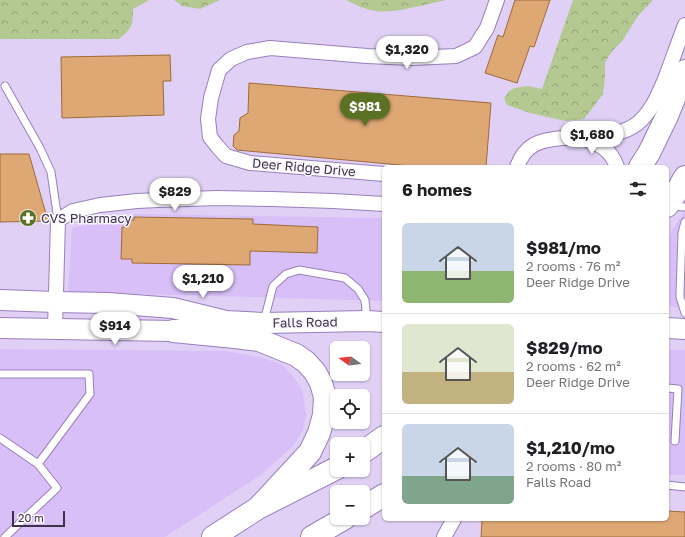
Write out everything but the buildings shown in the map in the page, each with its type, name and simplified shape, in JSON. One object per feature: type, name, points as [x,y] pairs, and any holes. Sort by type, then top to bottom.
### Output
[{"type":"main road","points":[[641,165],[649,153],[667,116],[685,71]]},
{"type":"main road","points":[[673,206],[676,193],[685,177]]},
{"type":"main road","name":"Falls Road","points":[[0,300],[108,303],[173,308],[226,321],[263,323],[375,322]]},
{"type":"main road","name":"Falls Road","points":[[0,328],[173,331],[226,321]]},
{"type":"main road","points":[[669,328],[685,328]]},
{"type":"main road","points":[[173,331],[259,340],[296,355],[306,362],[315,372],[321,383],[325,397],[324,415],[319,433],[310,452],[258,508]]},
{"type":"main road","points":[[370,447],[382,438]]},
{"type":"main road","points":[[213,537],[258,508],[330,472]]},
{"type":"main road","points":[[370,504],[382,496]]},
{"type":"main road","points":[[312,537],[333,525]]},
{"type":"street","name":"Deer Ridge Drive","points":[[382,174],[250,163],[226,156],[210,137],[208,119],[211,98],[220,70],[231,59],[247,52],[270,48],[412,58],[456,56],[475,47],[487,28],[497,0]]},
{"type":"street","points":[[518,165],[522,156],[537,142],[578,136],[618,133],[630,128],[648,114],[657,98],[685,25]]},
{"type":"street","points":[[578,136],[602,147],[613,158],[616,165]]},
{"type":"street","points":[[55,329],[58,220],[73,211],[100,205],[137,201],[202,198],[272,199],[382,204]]},
{"type":"street","points":[[444,537],[453,521]]},
{"type":"lane","points":[[5,86],[40,148],[51,172],[58,220]]},
{"type":"lane","points":[[685,222],[682,234],[682,297],[685,313]]},
{"type":"lane","points":[[263,323],[273,286],[286,274],[300,270],[345,278],[358,289],[375,322]]},
{"type":"lane","points":[[0,374],[89,374],[90,394],[38,464]]},
{"type":"lane","points":[[669,388],[678,389],[675,442]]},
{"type":"lane","points":[[0,438],[38,464],[57,488],[5,537]]},
{"type":"lane","points":[[669,485],[685,487]]},
{"type":"shaded area","points":[[685,210],[685,307],[674,307],[669,305],[669,235]]},
{"type":"shaded area","points":[[137,214],[382,218],[382,301],[68,292],[72,228]]},
{"type":"shaded area","points":[[0,349],[226,351],[259,357],[283,365],[295,379],[303,392],[306,415],[303,430],[294,445],[262,474],[165,537],[0,537]]},
{"type":"shaded area","points":[[669,350],[685,350],[685,475],[669,475]]},
{"type":"green space","points":[[0,0],[149,0],[133,9],[131,26],[119,39],[0,39]]},
{"type":"green space","points":[[174,0],[220,0],[200,9],[182,6]]},
{"type":"green space","points":[[346,0],[446,0],[401,10],[383,12],[368,9]]},
{"type":"green space","points":[[573,0],[653,0],[638,16],[622,41],[613,50],[605,62],[603,94],[584,119],[565,121],[530,113],[507,105],[504,98],[509,91],[515,88],[528,86],[542,89]]},
{"type":"place","name":"CVS Pharmacy","points":[[28,218]]}]
